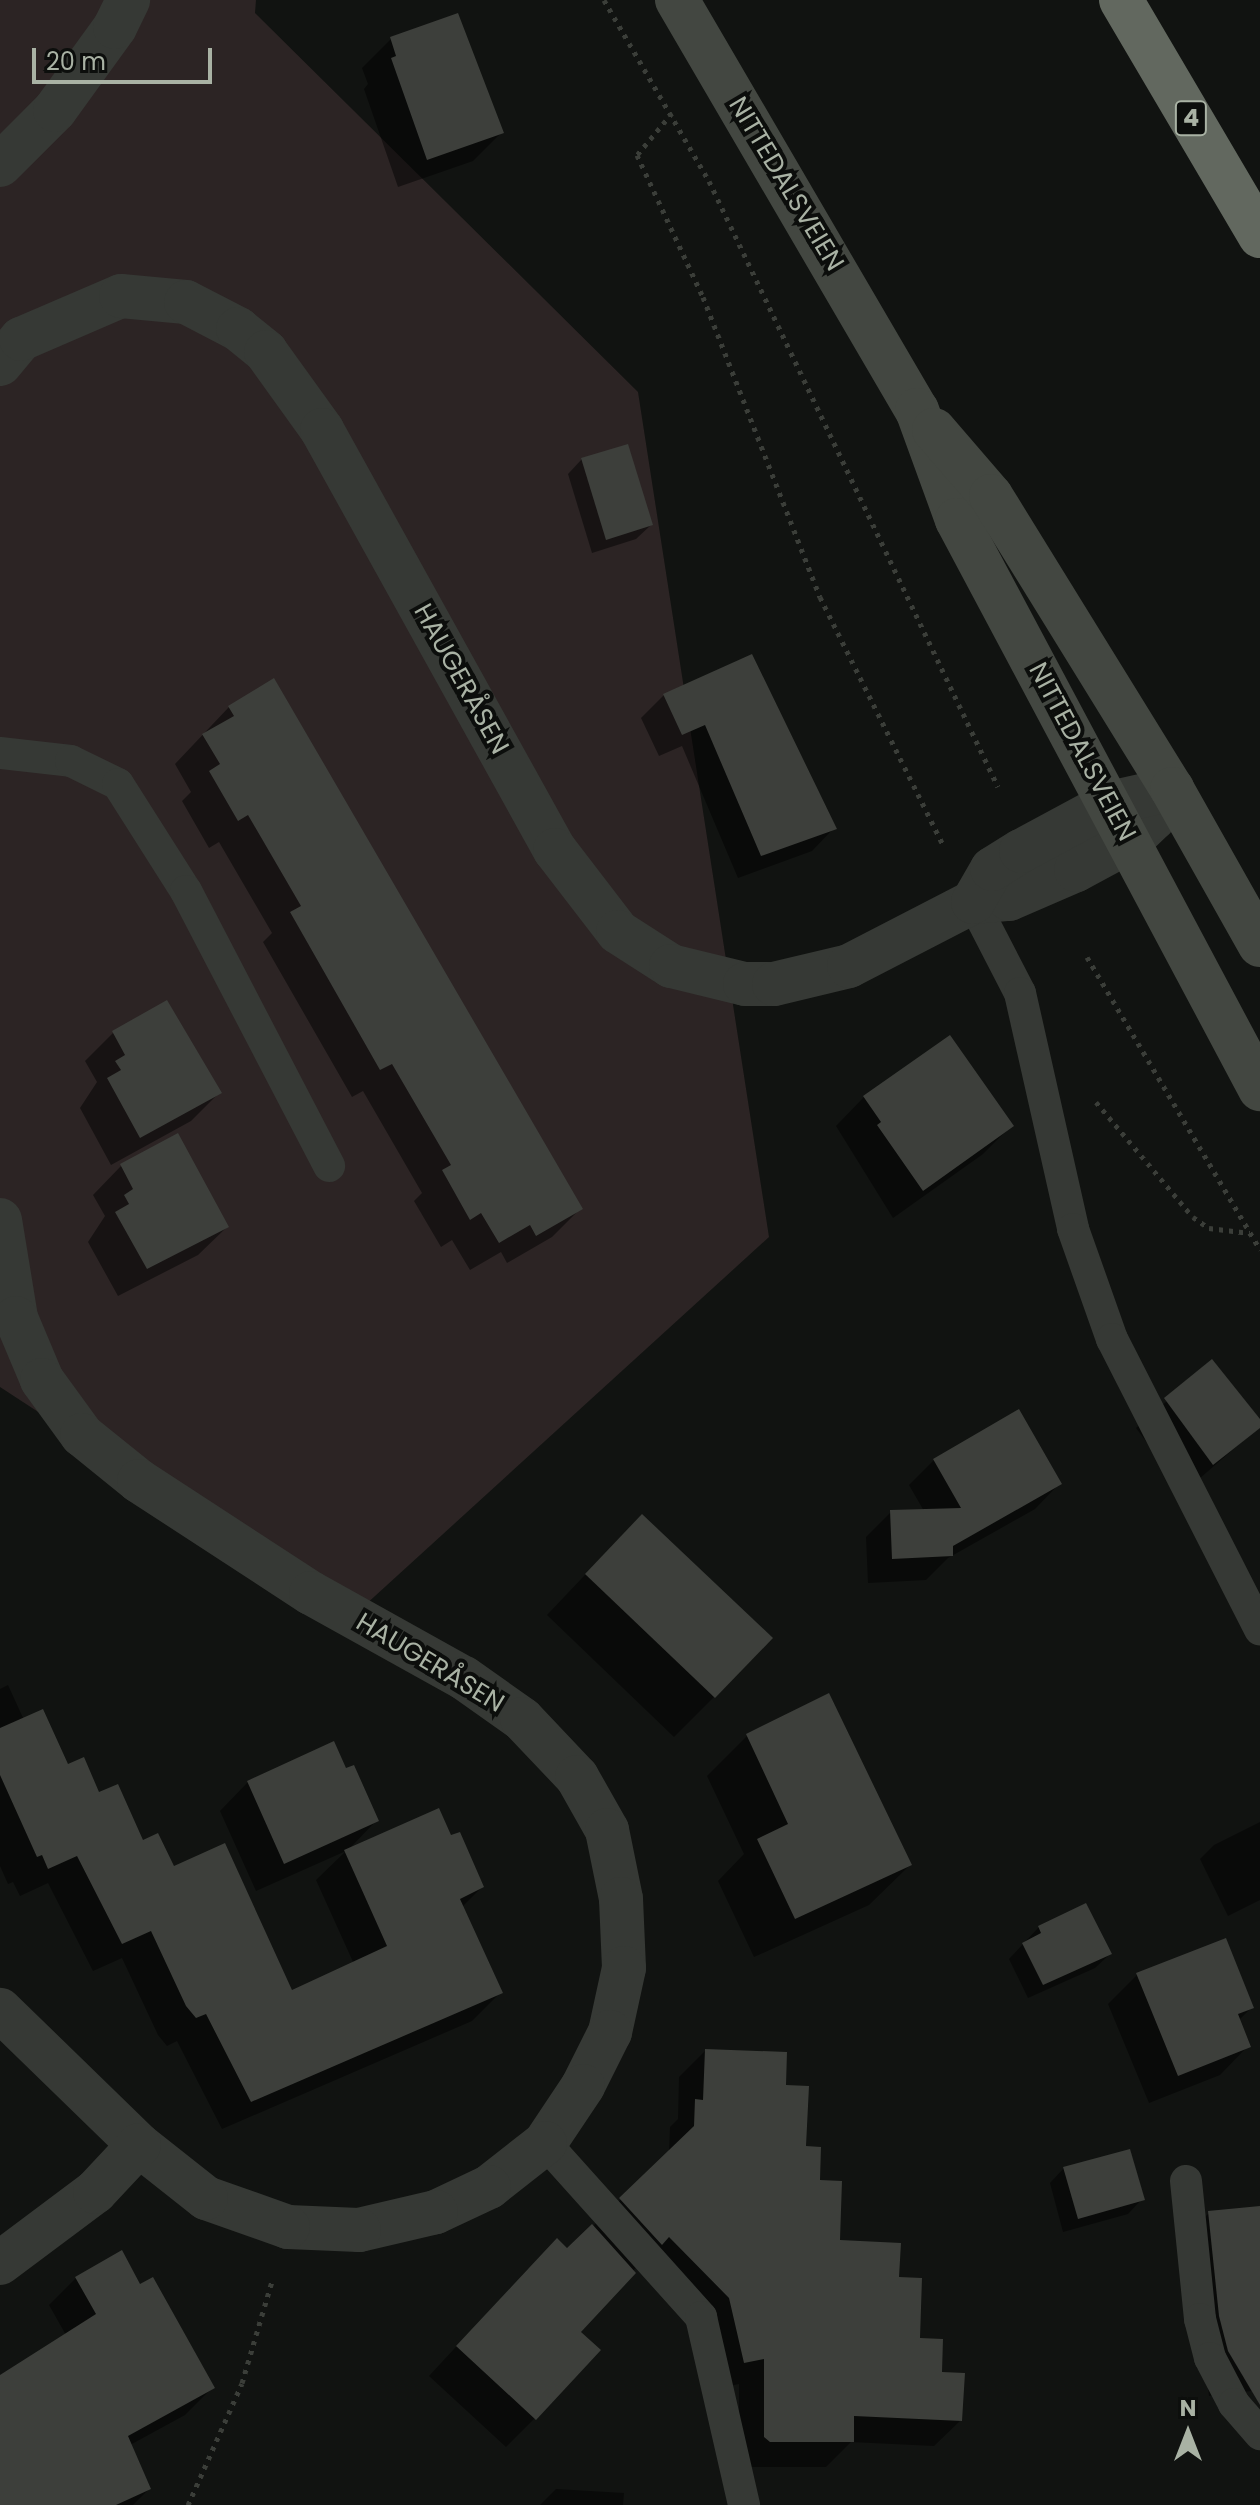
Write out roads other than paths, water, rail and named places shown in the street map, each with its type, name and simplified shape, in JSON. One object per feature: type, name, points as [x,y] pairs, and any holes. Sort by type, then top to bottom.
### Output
[{"type":"highway","name":"4","points":[[1121,0],[1260,236]]},
{"type":"main road","name":"NITTEDALSVEIEN","points":[[677,0],[917,410],[957,520],[1260,1089]]},
{"type":"main road","name":"NITTEDALSVEIEN","points":[[917,410],[991,496],[1172,789],[1260,945]]},
{"type":"street","points":[[0,165],[55,110],[115,27],[128,0]]},
{"type":"street","name":"HAUGERÅSEN","points":[[0,364],[21,339],[121,296],[186,302],[238,329],[266,352],[322,430],[567,869],[618,932],[671,966],[745,984],[812,977],[893,946],[973,902],[992,869],[1120,822],[1172,789]]},
{"type":"street","name":"HAUGERÅSEN","points":[[0,1220],[16,1318],[42,1380],[82,1435],[139,1481],[311,1593],[464,1678],[522,1719],[577,1777],[607,1830],[621,1899],[624,1968],[610,2032],[583,2086],[545,2143],[489,2187],[436,2212],[359,2230],[288,2227],[206,2198],[139,2145],[0,2010]]},
{"type":"street","points":[[0,2263],[95,2192],[139,2145]]},
{"type":"lane","points":[[0,753],[71,761],[118,784],[201,919],[329,1166]]},
{"type":"lane","points":[[973,902],[1020,993],[1073,1229],[1112,1339],[1260,1629]]},
{"type":"lane","points":[[545,2143],[701,2317],[744,2505]]},
{"type":"lane","points":[[1186,2181],[1200,2319],[1210,2358],[1234,2404],[1260,2434]]},
{"type":"lane","points":[[721,2505],[729,2446]]}]
